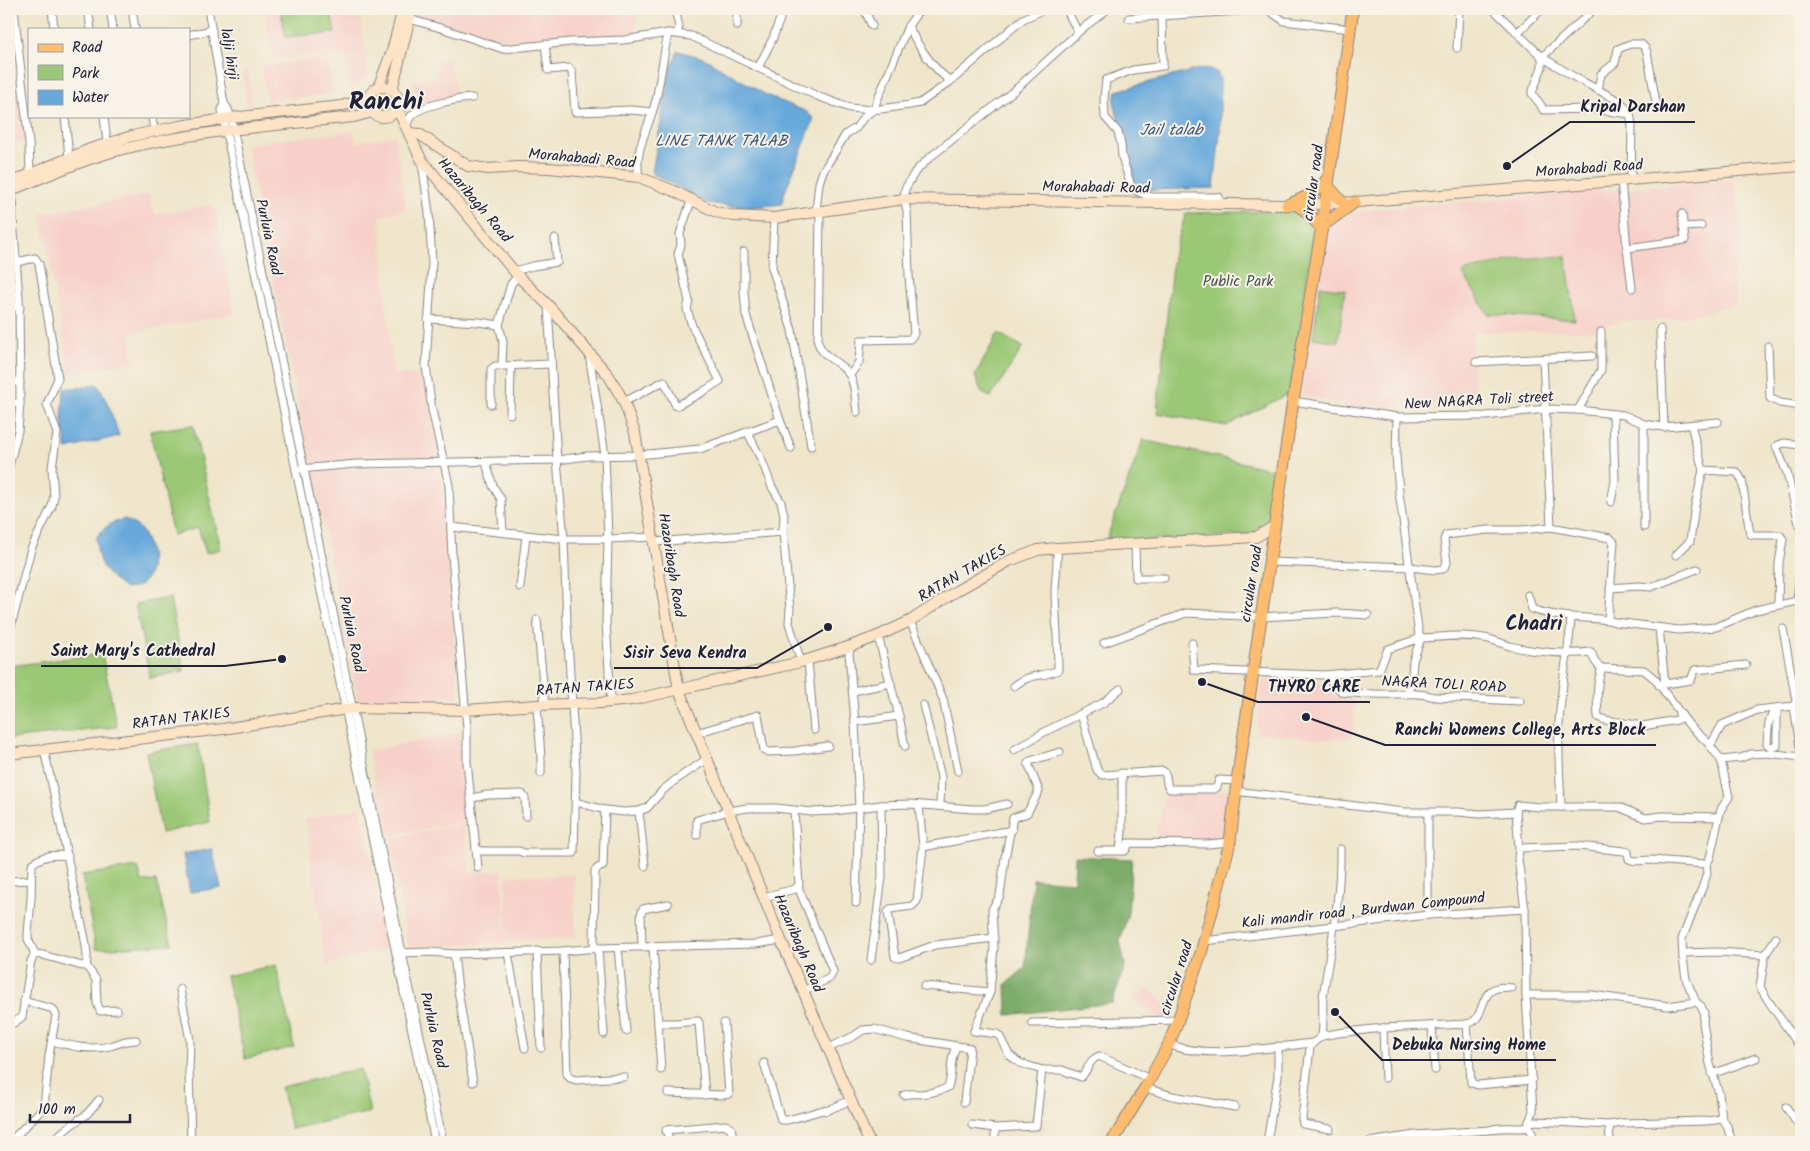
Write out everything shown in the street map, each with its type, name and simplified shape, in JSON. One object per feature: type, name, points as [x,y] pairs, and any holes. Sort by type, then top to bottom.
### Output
[{"type":"main road","points":[[9,188],[30,174],[107,142],[154,131],[227,119],[342,106],[368,98],[378,88],[392,51],[403,9]]},
{"type":"main road","points":[[392,90],[412,9]]},
{"type":"main road","name":"circular road","points":[[1112,1142],[1148,1084],[1169,1044],[1204,941],[1230,842],[1236,786],[1274,526],[1322,227],[1353,9]]},
{"type":"main road","points":[[378,88],[383,87],[392,90],[398,98],[397,108],[387,117]]},
{"type":"main road","points":[[368,98],[370,108],[376,116],[387,117],[406,128]]},
{"type":"main road","name":"Hazaribagh Road","points":[[397,108],[421,159],[516,273],[589,351],[609,376],[624,402],[635,433],[679,690],[780,940],[851,1100],[867,1141]]},
{"type":"main road","points":[[9,188],[116,151],[169,140],[229,131],[354,117],[372,112]]},
{"type":"main road","name":"Morahabadi Road","points":[[406,128],[419,134],[468,166],[488,169],[518,167],[549,168],[639,177],[674,191],[716,212],[734,216],[774,218],[904,199],[1325,204],[1801,166]]},
{"type":"main road","points":[[1292,205],[1313,194],[1328,181],[1343,203]]},
{"type":"main road","points":[[9,188],[10,208]]},
{"type":"main road","points":[[1292,205],[1307,212],[1322,227],[1355,202]]},
{"type":"main road","name":"RATAN TAKIES","points":[[9,754],[223,729],[349,709],[466,710],[632,700],[804,661],[851,646],[910,621],[958,590],[1009,561],[1038,550],[1256,537],[1274,526]]},
{"type":"main road","name":"RATAN TAKIES","points":[[1256,537],[1272,545]]},
{"type":"street","points":[[14,9],[29,143],[30,174]]},
{"type":"street","points":[[52,9],[54,28]]},
{"type":"street","points":[[88,9],[91,28]]},
{"type":"street","points":[[110,9],[113,28]]},
{"type":"street","points":[[132,9],[135,28]]},
{"type":"street","name":"lalji hirji","points":[[208,9],[224,103],[222,110],[227,119],[229,131]]},
{"type":"street","points":[[675,9],[679,27],[677,33]]},
{"type":"street","points":[[737,9],[738,26]]},
{"type":"street","points":[[866,9],[872,26]]},
{"type":"street","points":[[857,412],[854,386],[850,375],[823,352],[818,342],[818,280],[821,233],[820,216],[816,211],[819,183],[823,171],[846,134],[856,128],[863,118],[873,110],[908,26],[920,9]]},
{"type":"street","points":[[409,19],[503,49],[545,44],[624,40],[677,33],[691,36],[817,96],[850,108],[873,110],[910,106],[920,102],[951,81],[1018,23],[1045,9]]},
{"type":"street","points":[[1066,9],[1078,32]]},
{"type":"street","points":[[850,375],[859,362],[861,340],[910,339],[914,334],[907,211],[904,199],[905,189],[915,172],[929,158],[1016,89],[1078,32],[1108,9]]},
{"type":"street","points":[[1129,18],[1240,12],[1242,9]]},
{"type":"street","points":[[1267,9],[1284,21],[1350,28]]},
{"type":"street","points":[[1458,48],[1459,9]]},
{"type":"street","points":[[1493,9],[1542,57],[1621,102],[1630,114],[1632,125],[1626,180],[1626,248],[1632,288]]},
{"type":"street","points":[[1517,33],[1542,9]]},
{"type":"street","points":[[1594,9],[1542,57],[1542,67],[1532,92],[1534,98],[1541,103],[1543,110],[1593,109],[1630,114]]},
{"type":"street","points":[[1162,16],[1163,66],[1133,70],[1106,80],[1104,98],[1105,117],[1118,132],[1122,157],[1132,189],[1151,197],[1219,197],[1220,204]]},
{"type":"street","points":[[758,68],[780,19]]},
{"type":"street","points":[[908,26],[920,47],[942,76],[951,81]]},
{"type":"street","points":[[190,35],[212,30]]},
{"type":"street","points":[[639,177],[637,165],[639,151],[657,95],[668,33]]},
{"type":"street","points":[[545,44],[548,70],[568,68],[572,72],[575,112],[632,110],[652,112]]},
{"type":"street","points":[[1598,90],[1601,74],[1615,63],[1618,49],[1630,44],[1641,44],[1647,52],[1657,108]]},
{"type":"street","points":[[406,128],[413,114],[430,106],[472,98]]},
{"type":"street","points":[[65,118],[69,157]]},
{"type":"street","points":[[104,118],[107,142]]},
{"type":"street","points":[[152,118],[154,131]]},
{"type":"street","name":"Purluia Road","points":[[229,131],[399,954],[435,1142]]},
{"type":"street","points":[[421,159],[430,214],[432,262],[426,366],[432,410],[449,485],[466,710],[468,762],[478,868]]},
{"type":"street","points":[[624,402],[664,381],[676,406],[720,381],[692,326],[687,309],[689,301],[678,254],[681,245],[680,234],[691,201]]},
{"type":"street","points":[[9,466],[11,446],[18,431],[20,404],[20,308],[17,262],[10,208]]},
{"type":"street","points":[[1626,248],[1685,240],[1682,214]]},
{"type":"street","points":[[774,218],[772,273],[792,330],[811,446]]},
{"type":"street","points":[[1683,227],[1702,226]]},
{"type":"street","points":[[502,366],[503,341],[500,325],[511,284],[516,273],[557,262],[555,239]]},
{"type":"street","points":[[744,252],[746,315],[791,448]]},
{"type":"street","points":[[9,634],[31,549],[53,499],[52,468],[57,433],[48,404],[58,378],[39,264],[35,258],[17,262]]},
{"type":"street","points":[[9,305],[20,308]]},
{"type":"street","points":[[476,849],[519,851],[524,853],[574,853],[576,772],[564,539],[557,460],[548,305]]},
{"type":"street","points":[[428,319],[500,325]]},
{"type":"street","points":[[1660,329],[1664,427]]},
{"type":"street","points":[[1578,410],[1600,370],[1601,332]]},
{"type":"street","points":[[1768,346],[1770,398],[1780,403],[1801,406]]},
{"type":"street","points":[[589,351],[605,455],[608,539],[606,622],[611,702]]},
{"type":"street","points":[[1476,362],[1592,356]]},
{"type":"street","points":[[1542,359],[1551,527]]},
{"type":"street","points":[[491,404],[491,369],[495,366],[551,364]]},
{"type":"street","points":[[510,414],[511,366]]},
{"type":"street","points":[[9,381],[20,383]]},
{"type":"street","name":"New NAGRA Toli street","points":[[1293,401],[1397,417],[1486,416],[1545,409],[1578,410],[1624,415],[1644,424],[1664,427],[1718,422]]},
{"type":"street","points":[[9,402],[20,404]]},
{"type":"street","points":[[1611,502],[1615,481],[1613,414]]},
{"type":"street","name":"New NAGRA Toli street","points":[[1397,417],[1396,456],[1399,492],[1420,636]]},
{"type":"street","points":[[300,469],[356,464],[486,463],[507,460],[557,460],[700,449],[780,420]]},
{"type":"street","points":[[1644,424],[1644,527]]},
{"type":"street","points":[[1676,555],[1690,541],[1703,470],[1691,425]]},
{"type":"street","points":[[748,432],[772,487],[781,502],[784,515],[783,532],[790,609],[789,622],[804,661],[814,730]]},
{"type":"street","points":[[1801,445],[1784,443],[1776,446],[1787,473],[1801,532]]},
{"type":"street","points":[[486,463],[493,486],[501,500],[503,532]]},
{"type":"street","points":[[1703,470],[1737,472],[1742,480],[1750,534],[1754,536],[1782,536],[1778,575],[1778,605]]},
{"type":"street","points":[[451,526],[564,539],[653,540],[783,532]]},
{"type":"street","points":[[1270,562],[1410,567],[1435,570],[1443,569],[1447,563],[1444,540],[1446,535],[1488,530],[1522,530],[1551,527],[1610,538],[1614,542],[1608,620]]},
{"type":"street","points":[[520,587],[526,536]]},
{"type":"street","points":[[1135,544],[1136,578],[1164,578]]},
{"type":"street","points":[[1014,686],[1030,676],[1051,674],[1058,670],[1058,628],[1055,594],[1058,561],[1057,548]]},
{"type":"street","points":[[1528,595],[1532,609],[1571,618],[1608,620],[1679,630],[1716,627],[1749,612],[1797,601],[1801,564]]},
{"type":"street","points":[[1610,588],[1638,586],[1647,588],[1696,569]]},
{"type":"street","points":[[1104,643],[1186,613],[1261,617],[1337,613],[1368,616]]},
{"type":"street","points":[[1561,807],[1559,726],[1571,618]]},
{"type":"street","points":[[537,620],[541,704],[537,726],[541,741],[542,774]]},
{"type":"street","points":[[910,621],[919,639],[928,668],[943,699],[958,771]]},
{"type":"street","points":[[1659,628],[1662,684]]},
{"type":"street","points":[[1783,629],[1796,700],[1794,706],[1800,747]]},
{"type":"street","points":[[878,636],[905,746]]},
{"type":"street","points":[[1406,694],[1411,685],[1413,661],[1420,636]]},
{"type":"street","points":[[1192,643],[1194,670],[1325,675],[1379,670],[1388,649],[1420,636],[1467,636],[1485,638],[1509,646],[1568,654],[1591,652],[1594,661],[1602,668],[1644,670],[1662,684],[1679,713],[1721,760],[1729,797],[1721,809],[1710,858],[1706,864],[1707,873],[1682,939],[1686,979],[1696,1002],[1701,1006],[1704,1013],[1703,1023],[1712,1074],[1719,1094],[1722,1119],[1727,1126],[1732,1142]]},
{"type":"street","points":[[851,646],[849,653],[856,722],[859,808],[856,903]]},
{"type":"street","points":[[1662,684],[1691,680],[1695,670],[1746,665]]},
{"type":"street","points":[[1602,668],[1597,692],[1598,717],[1605,720],[1643,726],[1677,720],[1680,718],[1679,713]]},
{"type":"street","name":"NAGRA TOLI ROAD","points":[[1325,675],[1342,692],[1520,701]]},
{"type":"street","points":[[853,691],[891,683]]},
{"type":"street","points":[[1014,750],[1103,703],[1120,690]]},
{"type":"street","points":[[923,705],[940,771],[940,806]]},
{"type":"street","points":[[1710,746],[1722,725],[1757,710],[1794,706]]},
{"type":"street","points":[[1778,708],[1777,746],[1771,747],[1767,744],[1768,730],[1772,713],[1778,708]]},
{"type":"street","points":[[1081,714],[1099,773],[1102,775],[1163,771],[1166,775],[1167,786],[1170,789],[1214,789],[1219,780],[1236,786],[1404,812],[1516,812]]},
{"type":"street","points":[[696,733],[758,715],[764,750],[767,752],[828,746]]},
{"type":"street","points":[[856,722],[899,716]]},
{"type":"street","points":[[44,750],[86,948],[86,965],[96,980],[97,1003],[100,1011],[118,1010]]},
{"type":"street","points":[[1060,752],[1029,762],[1028,765],[1038,785],[1038,791],[1027,813],[1013,818],[1000,896],[992,909],[994,938],[990,992],[974,1030],[997,1034],[1009,1055],[1020,1063],[1042,1070],[1062,1070],[1081,1077],[1086,1073],[1094,1058],[1099,1056],[1173,1096],[1235,1107]]},
{"type":"street","points":[[1721,760],[1767,753],[1801,757]]},
{"type":"street","points":[[576,802],[605,810],[639,811],[647,808],[674,781],[706,759]]},
{"type":"street","points":[[1120,851],[1122,832],[1122,774]]},
{"type":"street","points":[[472,798],[487,795],[522,794],[526,798],[526,816]]},
{"type":"street","points":[[697,836],[697,820],[728,811],[747,808],[834,812],[881,805],[919,805],[973,810],[1007,804]]},
{"type":"street","points":[[871,960],[882,877],[881,805]]},
{"type":"street","points":[[919,805],[923,847],[917,901],[912,906],[890,909],[888,912],[895,957],[898,958],[935,945],[994,938]]},
{"type":"street","points":[[1533,1142],[1529,1125],[1533,1111],[1532,1080],[1526,995],[1525,909],[1518,859],[1516,812],[1518,805],[1619,807],[1644,818],[1662,816],[1719,817]]},
{"type":"street","points":[[604,1034],[596,948],[596,871],[603,866],[605,810]]},
{"type":"street","points":[[639,811],[645,866]]},
{"type":"street","points":[[794,811],[798,850],[798,887],[833,971],[830,978],[803,991]]},
{"type":"street","points":[[1428,813],[1428,915]]},
{"type":"street","points":[[923,847],[1012,830]]},
{"type":"street","points":[[1098,851],[1125,851],[1128,848],[1128,843],[1208,844],[1230,842]]},
{"type":"street","points":[[1519,848],[1578,846],[1628,852],[1629,859],[1635,861],[1651,860],[1706,864]]},
{"type":"street","points":[[1322,1036],[1323,999],[1341,876],[1340,849]]},
{"type":"street","points":[[35,954],[28,940],[32,864],[51,855],[68,856]]},
{"type":"street","points":[[9,881],[31,880]]},
{"type":"street","points":[[763,897],[798,887]]},
{"type":"street","points":[[642,947],[641,914],[643,909],[668,904]]},
{"type":"street","name":"Kali mandir road , Burdwan Compound","points":[[1204,941],[1428,915],[1525,909]]},
{"type":"street","points":[[1776,938],[1764,955],[1760,987],[1801,1048]]},
{"type":"street","points":[[399,954],[430,952],[454,954],[508,953],[596,948],[756,944],[780,940]]},
{"type":"street","points":[[653,947],[661,1070]]},
{"type":"street","points":[[618,948],[626,1030]]},
{"type":"street","points":[[537,951],[541,1048]]},
{"type":"street","points":[[564,951],[568,1074],[570,1078],[576,1080],[624,1077]]},
{"type":"street","points":[[1683,953],[1717,952],[1764,955]]},
{"type":"street","points":[[508,953],[525,1048]]},
{"type":"street","points":[[35,954],[77,965],[86,965]]},
{"type":"street","points":[[9,1026],[22,1018],[31,961],[35,954]]},
{"type":"street","name":"Purluia Road","points":[[399,954],[443,1142]]},
{"type":"street","points":[[454,954],[473,1082]]},
{"type":"street","points":[[924,986],[990,992]]},
{"type":"street","points":[[1169,1044],[1180,1049],[1211,1052],[1313,1043],[1322,1036],[1383,1028],[1467,1024],[1472,1023],[1477,1018],[1483,1000],[1491,989],[1503,986],[1512,988]]},
{"type":"street","points":[[180,989],[189,1031],[191,1142]]},
{"type":"street","points":[[1526,995],[1592,995],[1668,1006],[1696,1002]]},
{"type":"street","points":[[10,1142],[44,1107],[55,1012],[46,1007],[24,1001]]},
{"type":"street","points":[[1032,1023],[1178,1020]]},
{"type":"street","points":[[658,1023],[676,1024],[698,1021],[705,1095]]},
{"type":"street","points":[[668,1093],[729,1094],[724,1023]]},
{"type":"street","points":[[1467,1024],[1471,1083],[1478,1085],[1532,1080]]},
{"type":"street","points":[[1432,1026],[1436,1070]]},
{"type":"street","points":[[827,1048],[863,1030],[874,1028],[907,1038],[970,1048],[964,1102]]},
{"type":"street","points":[[1383,1028],[1385,1078]]},
{"type":"street","points":[[52,1041],[85,1048],[110,1046],[122,1041],[136,1040]]},
{"type":"street","points":[[1313,1043],[1310,1052],[1302,1119],[1303,1124],[1330,1130]]},
{"type":"street","points":[[1267,1142],[1278,1076],[1278,1046]]},
{"type":"street","points":[[904,1095],[908,1093],[936,1092],[948,1087],[951,1080],[956,1047]]},
{"type":"street","points":[[1712,1074],[1756,1058]]},
{"type":"street","points":[[764,1063],[781,1120],[788,1120],[823,1110],[826,1111],[851,1100]]},
{"type":"street","points":[[972,1125],[995,1128],[1036,1126],[1042,1070]]},
{"type":"street","points":[[53,1141],[86,1115],[99,1100]]},
{"type":"street","points":[[1786,1107],[1801,1128]]},
{"type":"street","points":[[1369,1142],[1389,1138],[1428,1138],[1496,1128],[1502,1129],[1529,1125],[1537,1120],[1609,1126],[1622,1122],[1722,1119]]},
{"type":"street","points":[[670,1142],[666,1130],[726,1125],[731,1128],[734,1142]]},
{"type":"street","points":[[1609,1126],[1610,1142]]},
{"type":"street","points":[[995,1128],[995,1142]]},
{"type":"street","points":[[53,1141],[73,1142]]},
{"type":"shaded area","points":[[264,9],[359,9],[369,78],[349,88],[346,57],[360,54],[273,57]]},
{"type":"shaded area","points":[[415,9],[638,9],[636,32],[503,49],[413,16]]},
{"type":"shaded area","points":[[327,57],[333,93],[324,95],[318,58]]},
{"type":"shaded area","points":[[449,58],[457,95],[419,105],[412,84],[438,77],[436,62]]},
{"type":"shaded area","points":[[318,59],[323,95],[276,99],[271,65]]},
{"type":"shaded area","points":[[270,64],[275,100],[267,102],[261,65]]},
{"type":"shaded area","points":[[248,71],[252,106],[247,106],[243,72]]},
{"type":"shaded area","points":[[20,88],[27,141],[9,145],[9,89]]},
{"type":"shaded area","points":[[354,131],[356,142],[395,136],[406,210],[380,216],[394,375],[424,373],[439,458],[310,465],[246,144]]},
{"type":"shaded area","points":[[1734,180],[1743,233],[1734,272],[1736,304],[1696,315],[1657,321],[1622,321],[1592,331],[1472,332],[1474,396],[1460,408],[1414,404],[1355,406],[1300,395],[1327,227],[1345,215],[1373,209]]},
{"type":"shaded area","points":[[150,194],[154,215],[213,205],[214,212],[216,212],[234,314],[129,333],[134,362],[70,374],[41,214]]},
{"type":"shaded area","points":[[441,466],[459,698],[358,702],[313,471]]},
{"type":"shaded area","points":[[1262,681],[1322,681],[1339,699],[1356,702],[1352,738],[1321,739],[1257,733]]},
{"type":"shaded area","points":[[459,733],[470,820],[387,836],[368,751]]},
{"type":"shaded area","points":[[1230,790],[1222,840],[1155,840],[1166,791]]},
{"type":"shaded area","points":[[360,808],[390,948],[326,965],[305,819]]},
{"type":"shaded area","points":[[463,824],[470,873],[502,870],[506,943],[408,947],[390,838]]},
{"type":"shaded area","points":[[574,875],[575,938],[507,940],[506,876]]},
{"type":"shaded area","points":[[1148,989],[1168,1007],[1166,1024],[1133,997]]},
{"type":"green space","points":[[280,9],[330,9],[335,33],[286,37]]},
{"type":"green space","points":[[384,94],[392,102],[384,110],[376,102]]},
{"type":"green space","name":"Public Park","points":[[1295,211],[1314,231],[1290,393],[1226,426],[1157,413],[1173,256],[1186,213]]},
{"type":"green space","points":[[1566,256],[1575,320],[1488,314],[1462,272],[1516,259]]},
{"type":"green space","points":[[1320,286],[1345,290],[1338,342],[1313,338]]},
{"type":"green space","points":[[998,333],[1023,347],[991,397],[982,393],[975,376]]},
{"type":"green space","points":[[193,425],[221,549],[206,553],[198,528],[173,535],[150,431]]},
{"type":"green space","points":[[1143,440],[1279,471],[1274,525],[1257,534],[1105,543]]},
{"type":"green space","points":[[170,598],[184,671],[150,678],[135,604]]},
{"type":"green space","points":[[102,654],[117,727],[9,739],[9,666]]},
{"type":"green space","points":[[198,744],[210,822],[161,833],[146,752]]},
{"type":"green space","points":[[1075,856],[1132,859],[1128,913],[1120,941],[1125,965],[1112,1003],[1007,1015],[1006,984],[1025,968],[1033,879],[1074,882]]},
{"type":"green space","points":[[138,867],[142,882],[156,881],[172,944],[96,949],[82,875]]},
{"type":"green space","points":[[276,965],[294,1047],[245,1059],[226,976]]},
{"type":"green space","points":[[360,1069],[370,1112],[291,1129],[281,1087]]},
{"type":"water","name":"LINE TANK TALAB","points":[[678,51],[704,58],[766,95],[807,112],[814,119],[784,194],[782,204],[746,208],[707,203],[652,173],[670,69]]},
{"type":"water","name":"Jail talab","points":[[1203,68],[1217,72],[1220,79],[1220,133],[1214,188],[1150,190],[1134,181],[1114,102],[1116,91]]},
{"type":"water","points":[[97,384],[107,403],[119,436],[67,449],[62,420],[64,389]]},
{"type":"water","points":[[125,519],[141,530],[145,536],[151,559],[149,574],[145,580],[138,586],[125,589],[103,568],[98,556],[96,538],[108,526]]},
{"type":"water","points":[[212,849],[221,888],[190,892],[183,854]]},
{"type":"place","name":"Kripal Darshan","points":[[1507,166]]},
{"type":"place","name":"Sisir Seva Kendra","points":[[828,627]]},
{"type":"place","name":"Saint Mary's Cathedral","points":[[282,659]]},
{"type":"place","name":"THYRO CARE","points":[[1202,682]]},
{"type":"place","name":"Ranchi Womens College, Arts Block","points":[[1306,717]]},
{"type":"place","name":"Debuka Nursing Home","points":[[1335,1012]]},
{"type":"district","name":"Ranchi","points":[[386,100]]},
{"type":"district","name":"Chadri","points":[[1534,623]]}]
